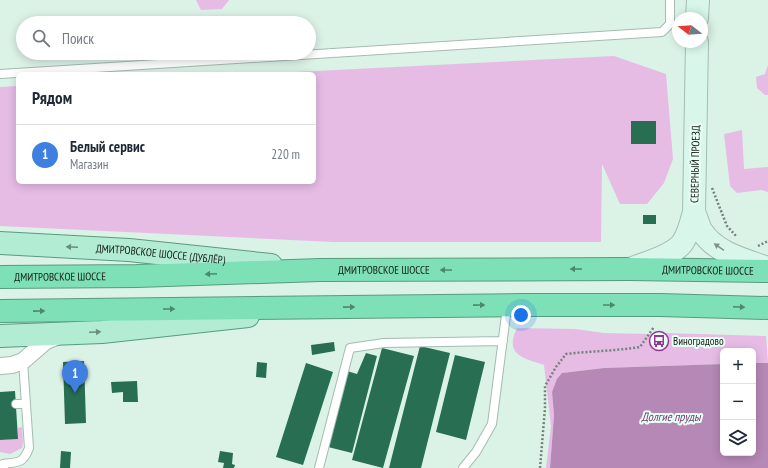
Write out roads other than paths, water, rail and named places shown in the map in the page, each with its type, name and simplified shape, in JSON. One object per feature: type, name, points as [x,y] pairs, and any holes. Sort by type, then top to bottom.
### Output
[{"type":"highway","name":"ДМИТРОВСКОЕ ШОССЕ","points":[[0,277],[137,276],[320,270],[768,269]]},
{"type":"highway","points":[[0,311],[507,305],[660,305],[768,308]]},
{"type":"main road","name":"ДМИТРОВСКОЕ ШОССЕ (ДУБЛЁР)","points":[[0,243],[129,250],[320,270]]},
{"type":"main road","points":[[0,336],[65,334],[172,325],[310,308]]},
{"type":"street","points":[[697,12],[698,0]]},
{"type":"street","name":"СЕВЕРНЫЙ ПРОЕЗД","points":[[697,48],[694,212],[702,230],[712,242],[721,249],[768,269]]},
{"type":"street","points":[[629,269],[665,256],[676,250],[683,243],[689,230],[694,212]]},
{"type":"street","points":[[0,366],[12,365],[23,361],[46,340],[65,334]]},
{"type":"lane","points":[[316,54],[662,32],[670,24],[670,0]]},
{"type":"lane","points":[[32,72],[221,60]]},
{"type":"lane","points":[[0,74],[16,73]]},
{"type":"lane","points":[[463,468],[476,452],[492,424],[507,305]]},
{"type":"lane","points":[[319,468],[350,348],[384,342],[503,341]]},
{"type":"lane","points":[[2,464],[19,462],[26,457],[29,448],[23,361]]},
{"type":"lane","points":[[15,391],[25,390]]},
{"type":"lane","points":[[16,404],[26,404]]},
{"type":"lane","points":[[17,418],[26,417]]},
{"type":"water","name":"Долгие пруды","points":[[756,363],[768,363],[768,468],[550,468],[554,415],[552,392],[557,379],[562,373],[604,368],[720,364],[720,456],[756,456]]},
{"type":"place","name":"Виноградово","points":[[659,341]]},
{"type":"place","name":"Белый сервис","points":[[75,393]]}]
